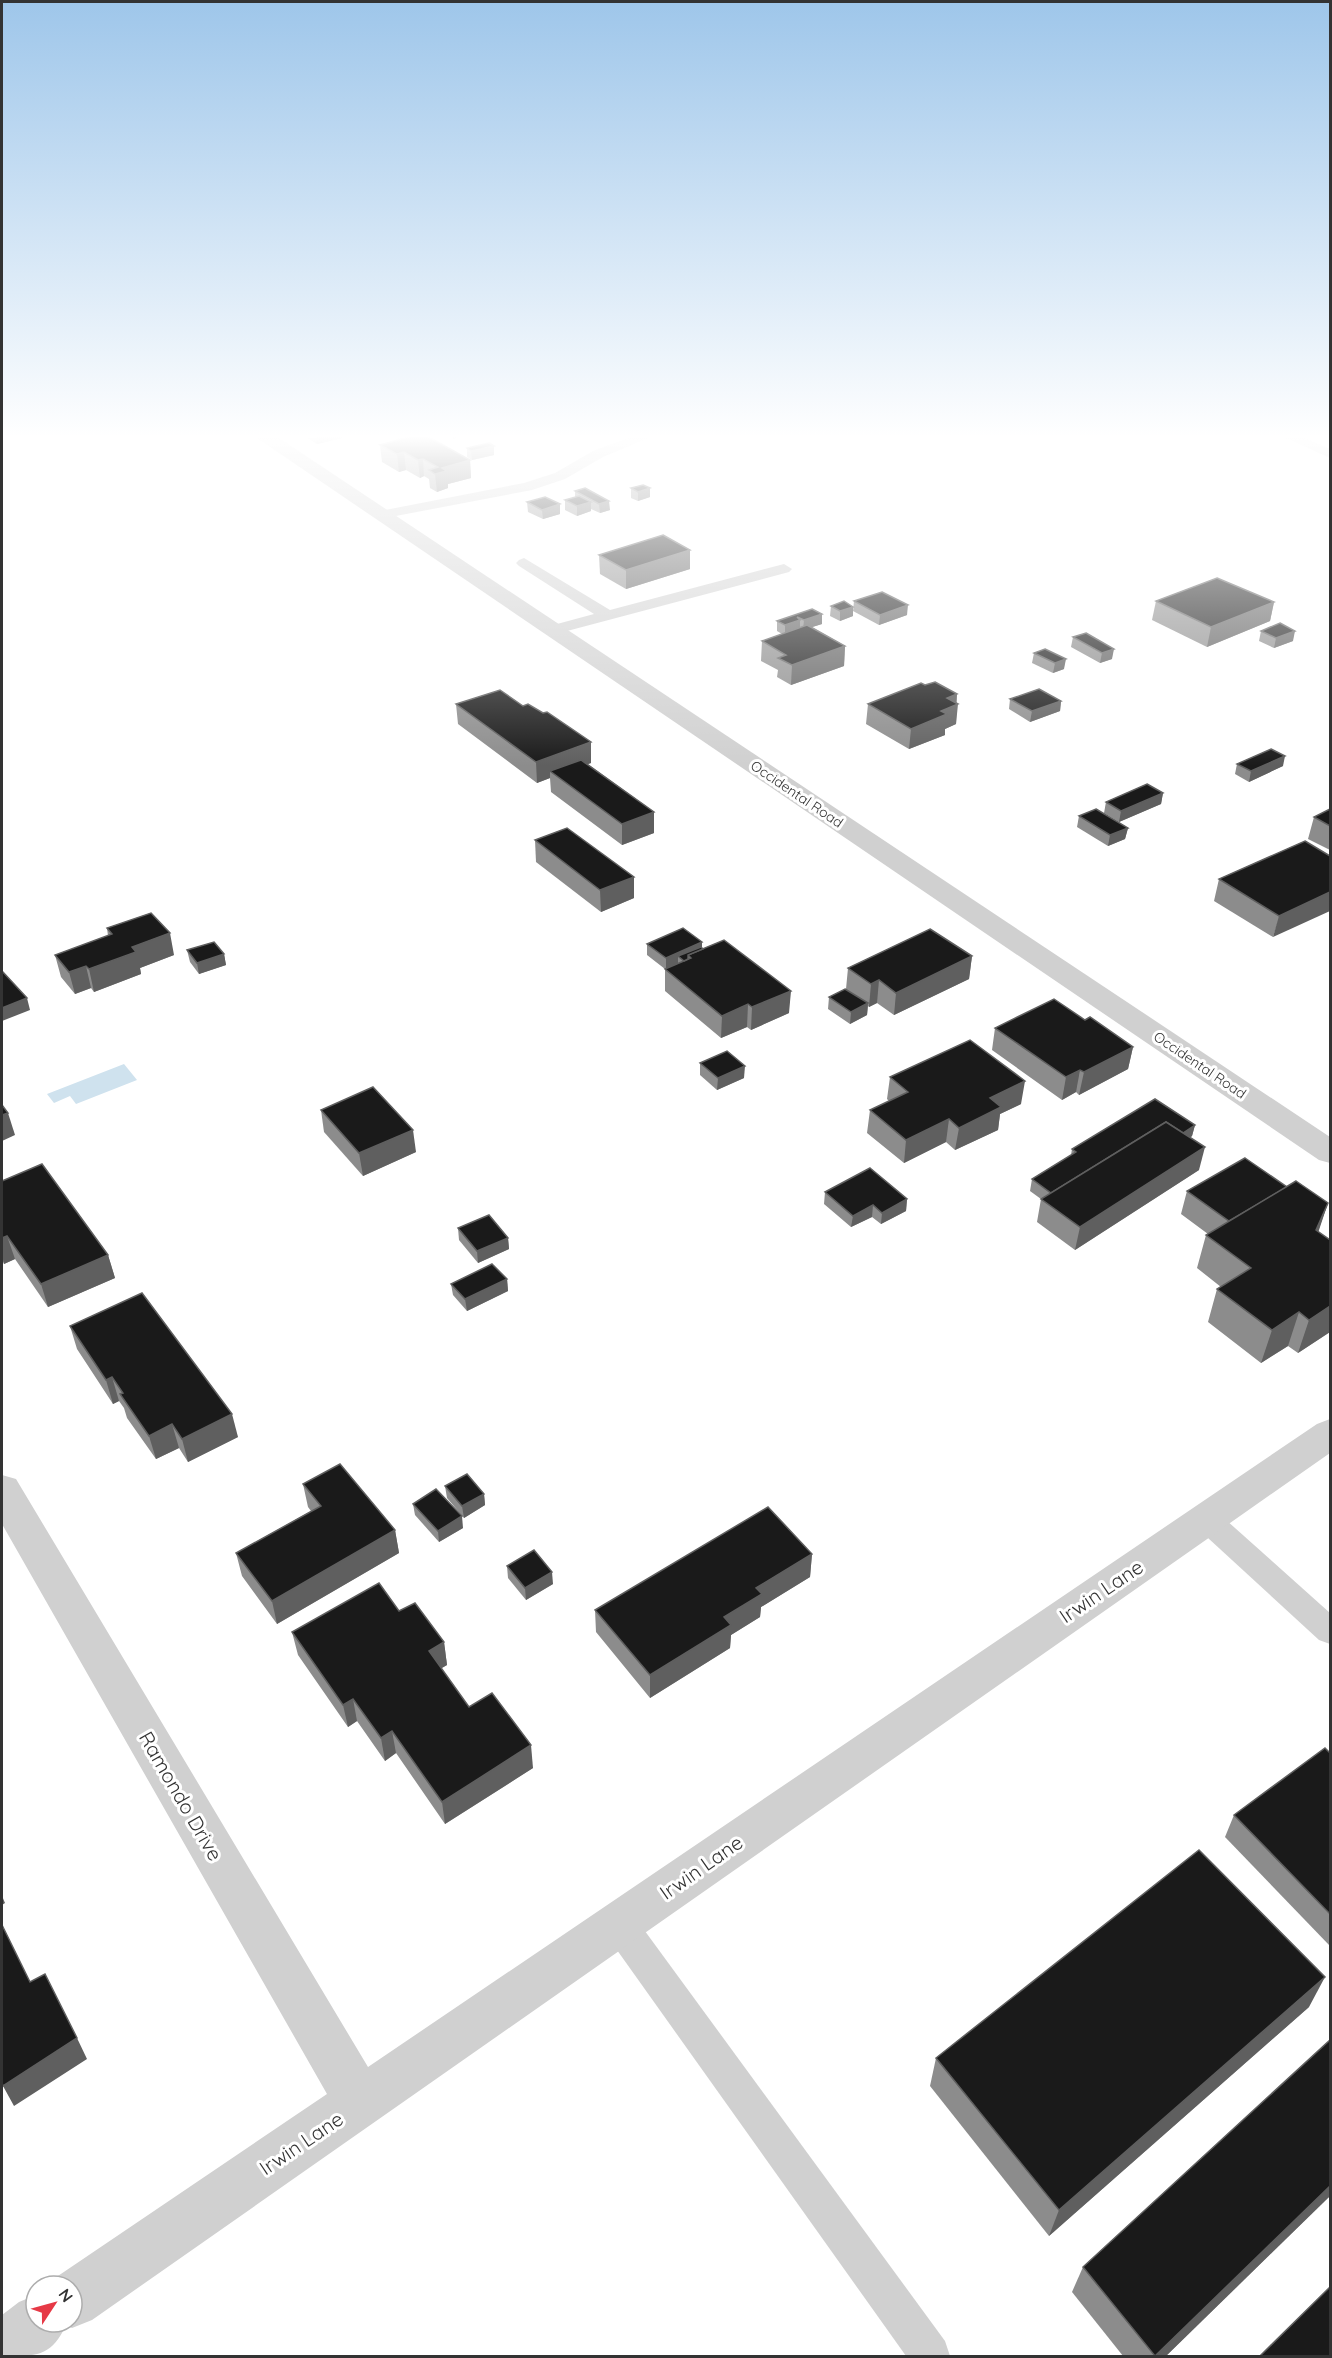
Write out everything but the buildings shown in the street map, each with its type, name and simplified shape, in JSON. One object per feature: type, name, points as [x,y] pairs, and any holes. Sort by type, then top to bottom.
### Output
[{"type":"street","name":"Occidental Road","points":[[426,546],[1330,1152]]},
{"type":"street","name":"Irwin Lane","points":[[84,2292],[1330,1434]]},
{"type":"street","name":"Ramondo Drive","points":[[2,1490],[360,2103]]},
{"type":"street","points":[[2,2348],[24,2333]]},
{"type":"lane","points":[[524,563],[608,615]]},
{"type":"lane","points":[[552,630],[784,568]]},
{"type":"lane","points":[[1206,1519],[1330,1631]]},
{"type":"lane","points":[[619,1924],[930,2356]]},
{"type":"water","points":[[124,1064],[137,1080],[76,1104],[70,1096],[54,1103],[47,1094]]}]
